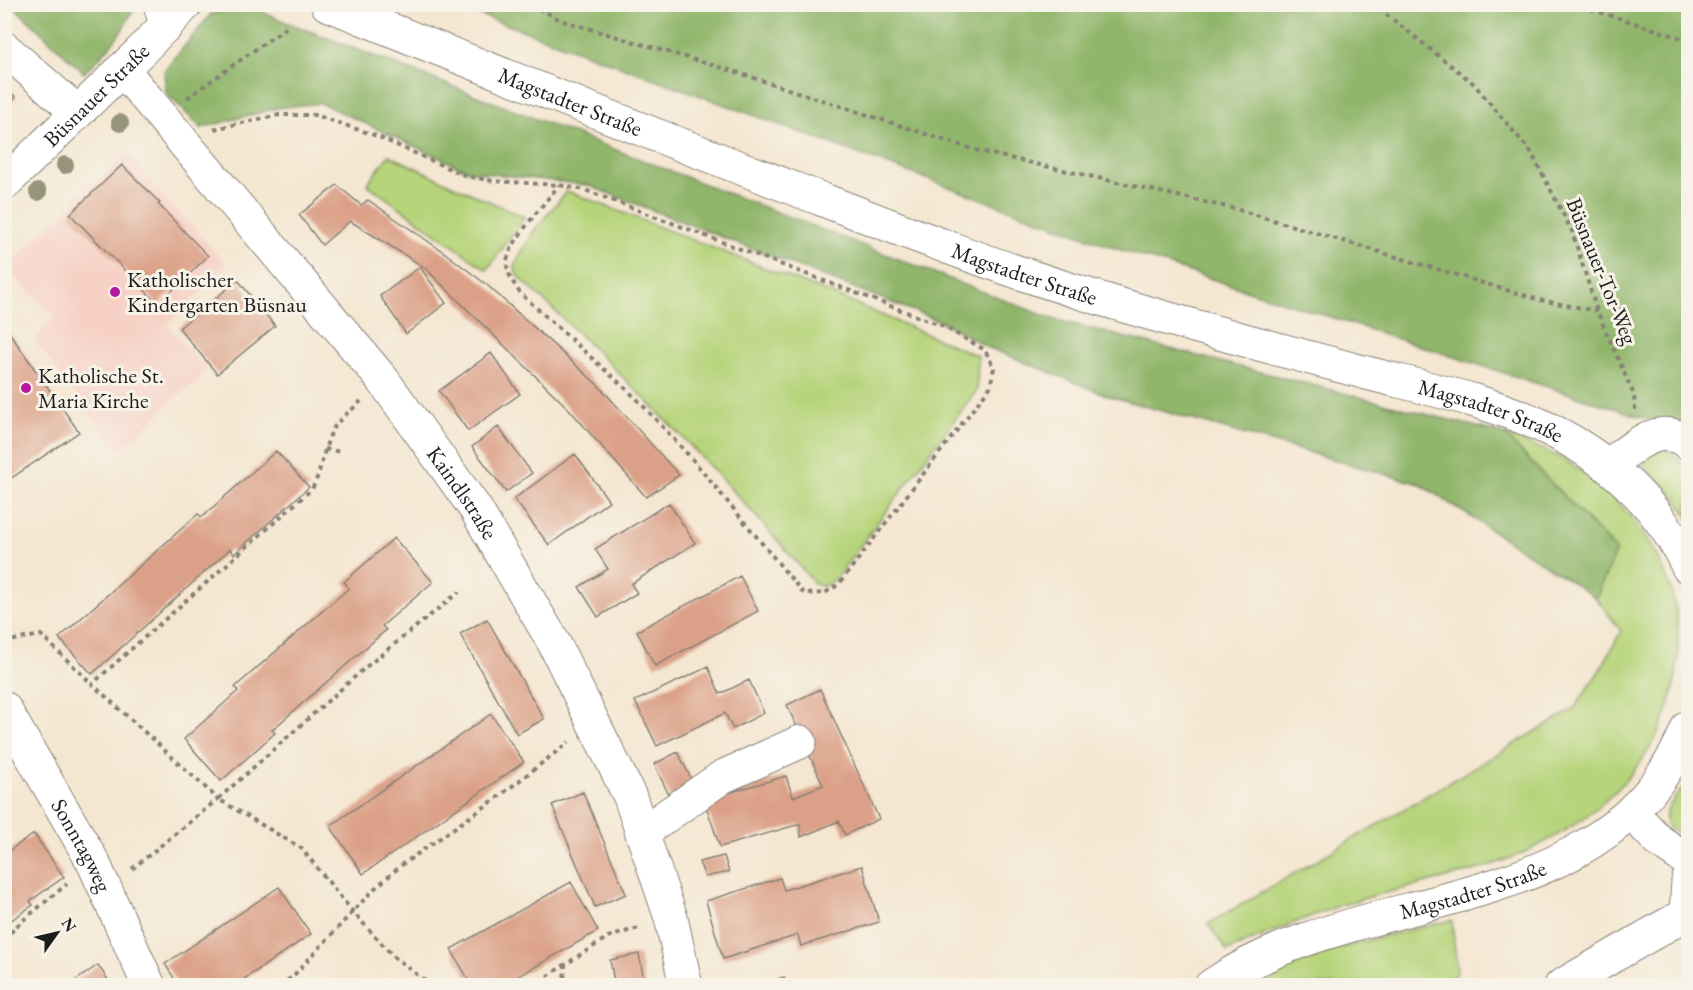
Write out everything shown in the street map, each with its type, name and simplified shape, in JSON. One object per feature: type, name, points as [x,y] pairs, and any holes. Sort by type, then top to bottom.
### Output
[{"type":"main road","name":"Magstadter Straße","points":[[327,4],[619,121],[986,261],[1083,294],[1227,336],[1482,404],[1537,423],[1578,444],[1608,466],[1644,499],[1662,519],[1689,567]]},
{"type":"main road","name":"Büsnauer Straße","points":[[4,184],[122,69],[171,12]]},
{"type":"main road","points":[[4,48],[77,112]]},
{"type":"main road","name":"Kaindlstraße","points":[[122,69],[383,380],[475,508],[554,643],[630,797],[671,918],[686,986]]},
{"type":"main road","points":[[1608,466],[1638,443],[1664,432],[1681,437],[1689,444]]},
{"type":"main road","name":"Sonntagweg","points":[[4,708],[99,876],[149,986]]},
{"type":"main road","name":"Magstadter Straße","points":[[1211,986],[1253,960],[1288,945],[1336,929],[1497,884],[1572,855],[1599,838],[1647,796],[1674,759],[1689,727]]},
{"type":"main road","points":[[642,833],[722,777],[800,741]]},
{"type":"main road","points":[[1631,812],[1659,841],[1689,861]]},
{"type":"main road","points":[[1561,986],[1688,916],[1689,881]]},
{"type":"path","points":[[531,4],[560,21],[736,72],[978,151],[1236,209],[1540,300],[1597,311]]},
{"type":"path","name":"Büsnauer-Tor-Weg","points":[[1371,4],[1473,83],[1531,152],[1572,231],[1597,311],[1635,395],[1638,443]]},
{"type":"path","points":[[1574,4],[1689,40]]},
{"type":"path","points":[[186,99],[287,27]]},
{"type":"path","points":[[179,137],[279,115],[315,115],[374,135],[466,176],[494,181],[560,185],[585,189],[943,326],[985,350],[994,368],[990,387],[839,584],[825,593],[804,594],[693,460],[636,398],[520,293],[510,279],[507,262],[514,244],[560,185]]},
{"type":"path","points":[[92,684],[312,489],[334,427],[383,380]]},
{"type":"path","points":[[325,449],[341,452]]},
{"type":"path","points":[[4,939],[21,922],[99,876],[218,799],[366,667],[459,592]]},
{"type":"path","points":[[4,642],[41,635],[218,799],[302,848],[353,912],[393,956],[432,986]]},
{"type":"path","points":[[280,986],[293,976],[374,889],[403,864],[497,798],[593,723]]},
{"type":"path","points":[[532,986],[608,937],[671,918]]},
{"type":"path","points":[[564,986],[565,963]]},
{"type":"shaded area","name":"Katholischer Kindergarten Büsnau","points":[[126,154],[227,265],[167,325],[208,369],[119,451],[34,340],[55,317],[5,268]]},
{"type":"green space","points":[[12,5],[135,5],[114,42],[84,73]]},
{"type":"green space","points":[[249,5],[278,19],[1053,319],[1504,434],[1616,550],[1596,598],[1420,484],[1109,396],[987,347],[942,322],[587,185],[468,171],[321,103],[277,108],[201,128],[166,93],[164,71],[211,14]]},
{"type":"green space","points":[[458,5],[1688,5],[1688,432],[1112,247]]},
{"type":"green space","points":[[389,155],[525,217],[487,270],[367,184]]},
{"type":"green space","points":[[567,191],[832,294],[978,356],[977,390],[837,577],[823,587],[814,583],[670,424],[517,275],[514,265],[534,231]]},
{"type":"green space","points":[[1504,434],[1559,457],[1599,485],[1618,502],[1634,522],[1649,542],[1661,564],[1676,611],[1678,656],[1671,697],[1657,734],[1637,767],[1610,796],[1578,822],[1542,843],[1484,868],[1330,909],[1227,951],[1208,924],[1574,709],[1603,665],[1621,631],[1596,598],[1616,550]]},
{"type":"green space","points":[[1659,449],[1674,453],[1688,470],[1688,517],[1676,498],[1646,468],[1644,462],[1649,454]]},
{"type":"green space","points":[[1688,782],[1688,830],[1681,834],[1671,830],[1666,824],[1666,817],[1672,802]]},
{"type":"green space","points":[[1452,920],[1457,970],[1449,985],[1250,985],[1298,962],[1348,946]]},
{"type":"building","points":[[4,87],[16,97],[4,110]]},
{"type":"building","points":[[122,165],[208,256],[158,304],[70,214]]},
{"type":"building","points":[[337,185],[361,205],[368,200],[487,285],[599,386],[679,475],[646,497],[569,409],[424,267],[350,221],[322,245],[299,215]]},
{"type":"building","points":[[420,267],[446,303],[406,334],[380,296]]},
{"type":"building","points":[[238,280],[275,326],[217,374],[179,328]]},
{"type":"building","name":"Katholische St. Maria Kirche","points":[[4,325],[79,432],[4,483]]},
{"type":"building","points":[[491,353],[520,394],[468,431],[439,391]]},
{"type":"building","points":[[498,427],[532,473],[506,492],[472,447]]},
{"type":"building","points":[[276,451],[309,487],[234,554],[230,549],[92,674],[59,638],[198,514],[202,517]]},
{"type":"building","points":[[575,454],[609,501],[549,545],[514,499]]},
{"type":"building","points":[[669,503],[695,543],[631,584],[637,593],[598,617],[579,587],[608,569],[595,549]]},
{"type":"building","points":[[394,538],[433,582],[382,626],[386,630],[272,730],[275,733],[221,781],[184,739],[238,691],[235,687],[349,588],[344,582]]},
{"type":"building","points":[[740,576],[758,611],[655,666],[637,631]]},
{"type":"building","points":[[487,619],[544,719],[517,734],[460,634]]},
{"type":"building","points":[[708,667],[720,694],[749,680],[764,713],[733,729],[725,713],[657,746],[635,701]]},
{"type":"building","points":[[820,689],[879,819],[845,835],[839,821],[801,837],[800,824],[720,847],[704,800],[786,776],[793,797],[823,785],[787,705]]},
{"type":"building","points":[[491,714],[524,762],[363,874],[330,826]]},
{"type":"building","points":[[678,752],[695,787],[671,799],[654,764]]},
{"type":"building","points":[[583,792],[626,894],[595,907],[552,805]]},
{"type":"building","points":[[34,834],[64,877],[30,901],[33,905],[4,925],[4,854]]},
{"type":"building","points":[[724,856],[729,872],[705,877],[699,862]]},
{"type":"building","points":[[862,866],[879,922],[801,946],[798,935],[723,959],[706,901],[780,878],[784,890]]},
{"type":"building","points":[[571,882],[598,931],[501,986],[472,986],[451,949]]},
{"type":"building","points":[[279,887],[311,934],[234,986],[179,986],[165,964]]},
{"type":"building","points":[[639,954],[645,986],[615,986],[610,960]]},
{"type":"building","points":[[98,965],[112,986],[68,986]]},
{"type":"building","points":[[784,977],[787,986],[760,986],[760,985]]},
{"type":"place","name":"Katholischer Kindergarten Büsnau","points":[[115,292]]},
{"type":"place","name":"Katholische St. Maria Kirche","points":[[26,388]]}]
